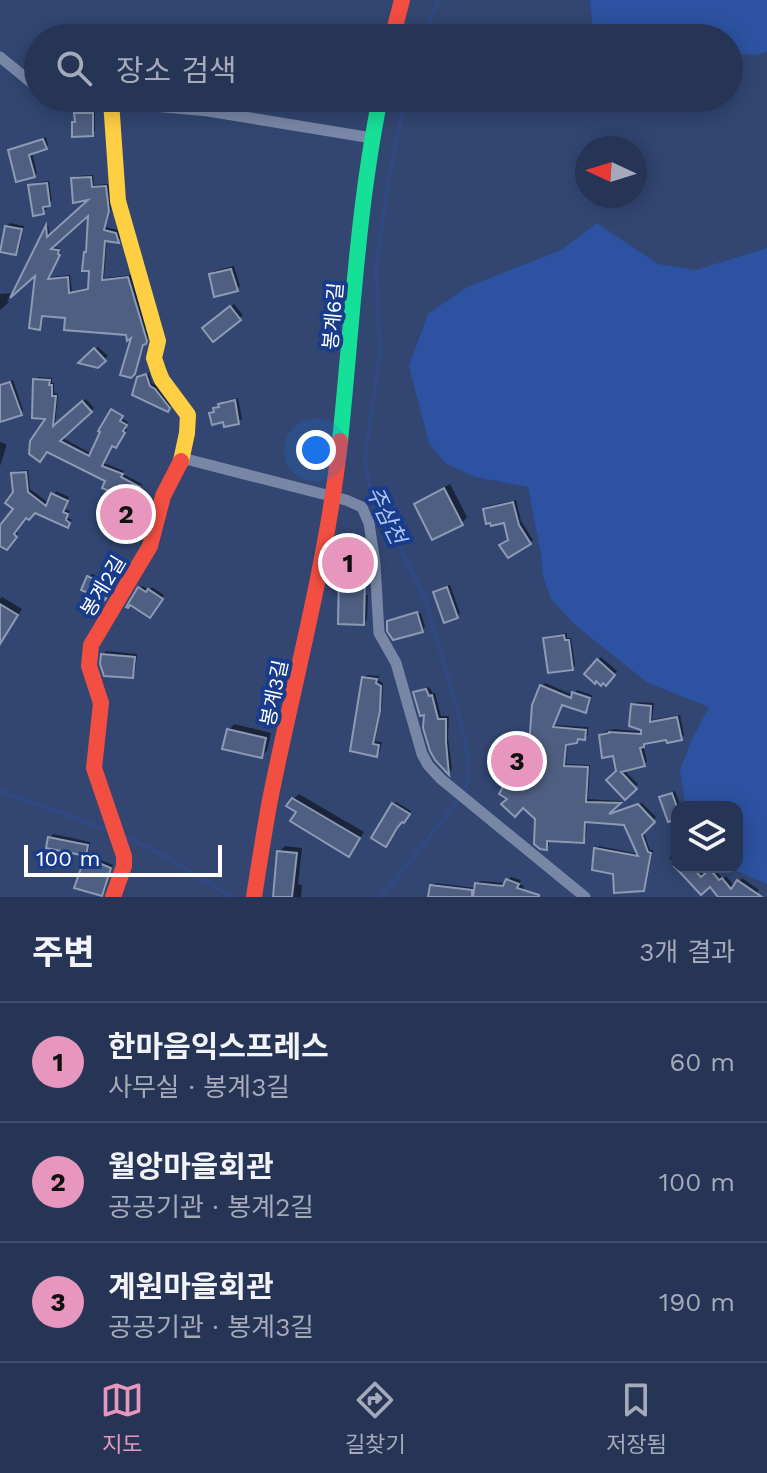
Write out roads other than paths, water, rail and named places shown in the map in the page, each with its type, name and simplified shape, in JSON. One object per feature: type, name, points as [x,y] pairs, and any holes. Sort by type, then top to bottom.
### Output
[{"type":"street","points":[[396,24],[402,0]]},
{"type":"street","points":[[0,57],[24,77]]},
{"type":"street","name":"봉계2길","points":[[112,112],[118,201],[158,341],[154,358],[162,380],[188,415],[182,458],[166,488],[150,546],[89,652],[89,666],[101,703],[94,768],[123,850],[124,866],[113,897]]},
{"type":"street","points":[[214,112],[372,138]]},
{"type":"street","name":"봉계6길","points":[[334,497],[359,242],[377,112]]},
{"type":"street","points":[[182,458],[353,502],[365,511],[375,564],[379,633],[396,663],[422,754],[431,769],[449,786],[585,897]]},
{"type":"street","name":"봉계3길","points":[[254,897],[270,801],[334,497]]},
{"type":"waterway","name":"주삼천","points":[[428,24],[439,0]]},
{"type":"waterway","name":"주삼천","points":[[381,897],[455,805],[463,793],[469,772],[457,708],[424,595],[369,485],[365,458],[380,354],[376,269],[402,112]]},
{"type":"waterway","points":[[0,791],[111,831]]},
{"type":"waterway","points":[[123,835],[232,897]]},
{"type":"place","name":"월앙마을회관","points":[[126,514]]},
{"type":"place","name":"한마음익스프레스","points":[[348,563]]},
{"type":"place","name":"계원마을회관","points":[[517,761]]}]
